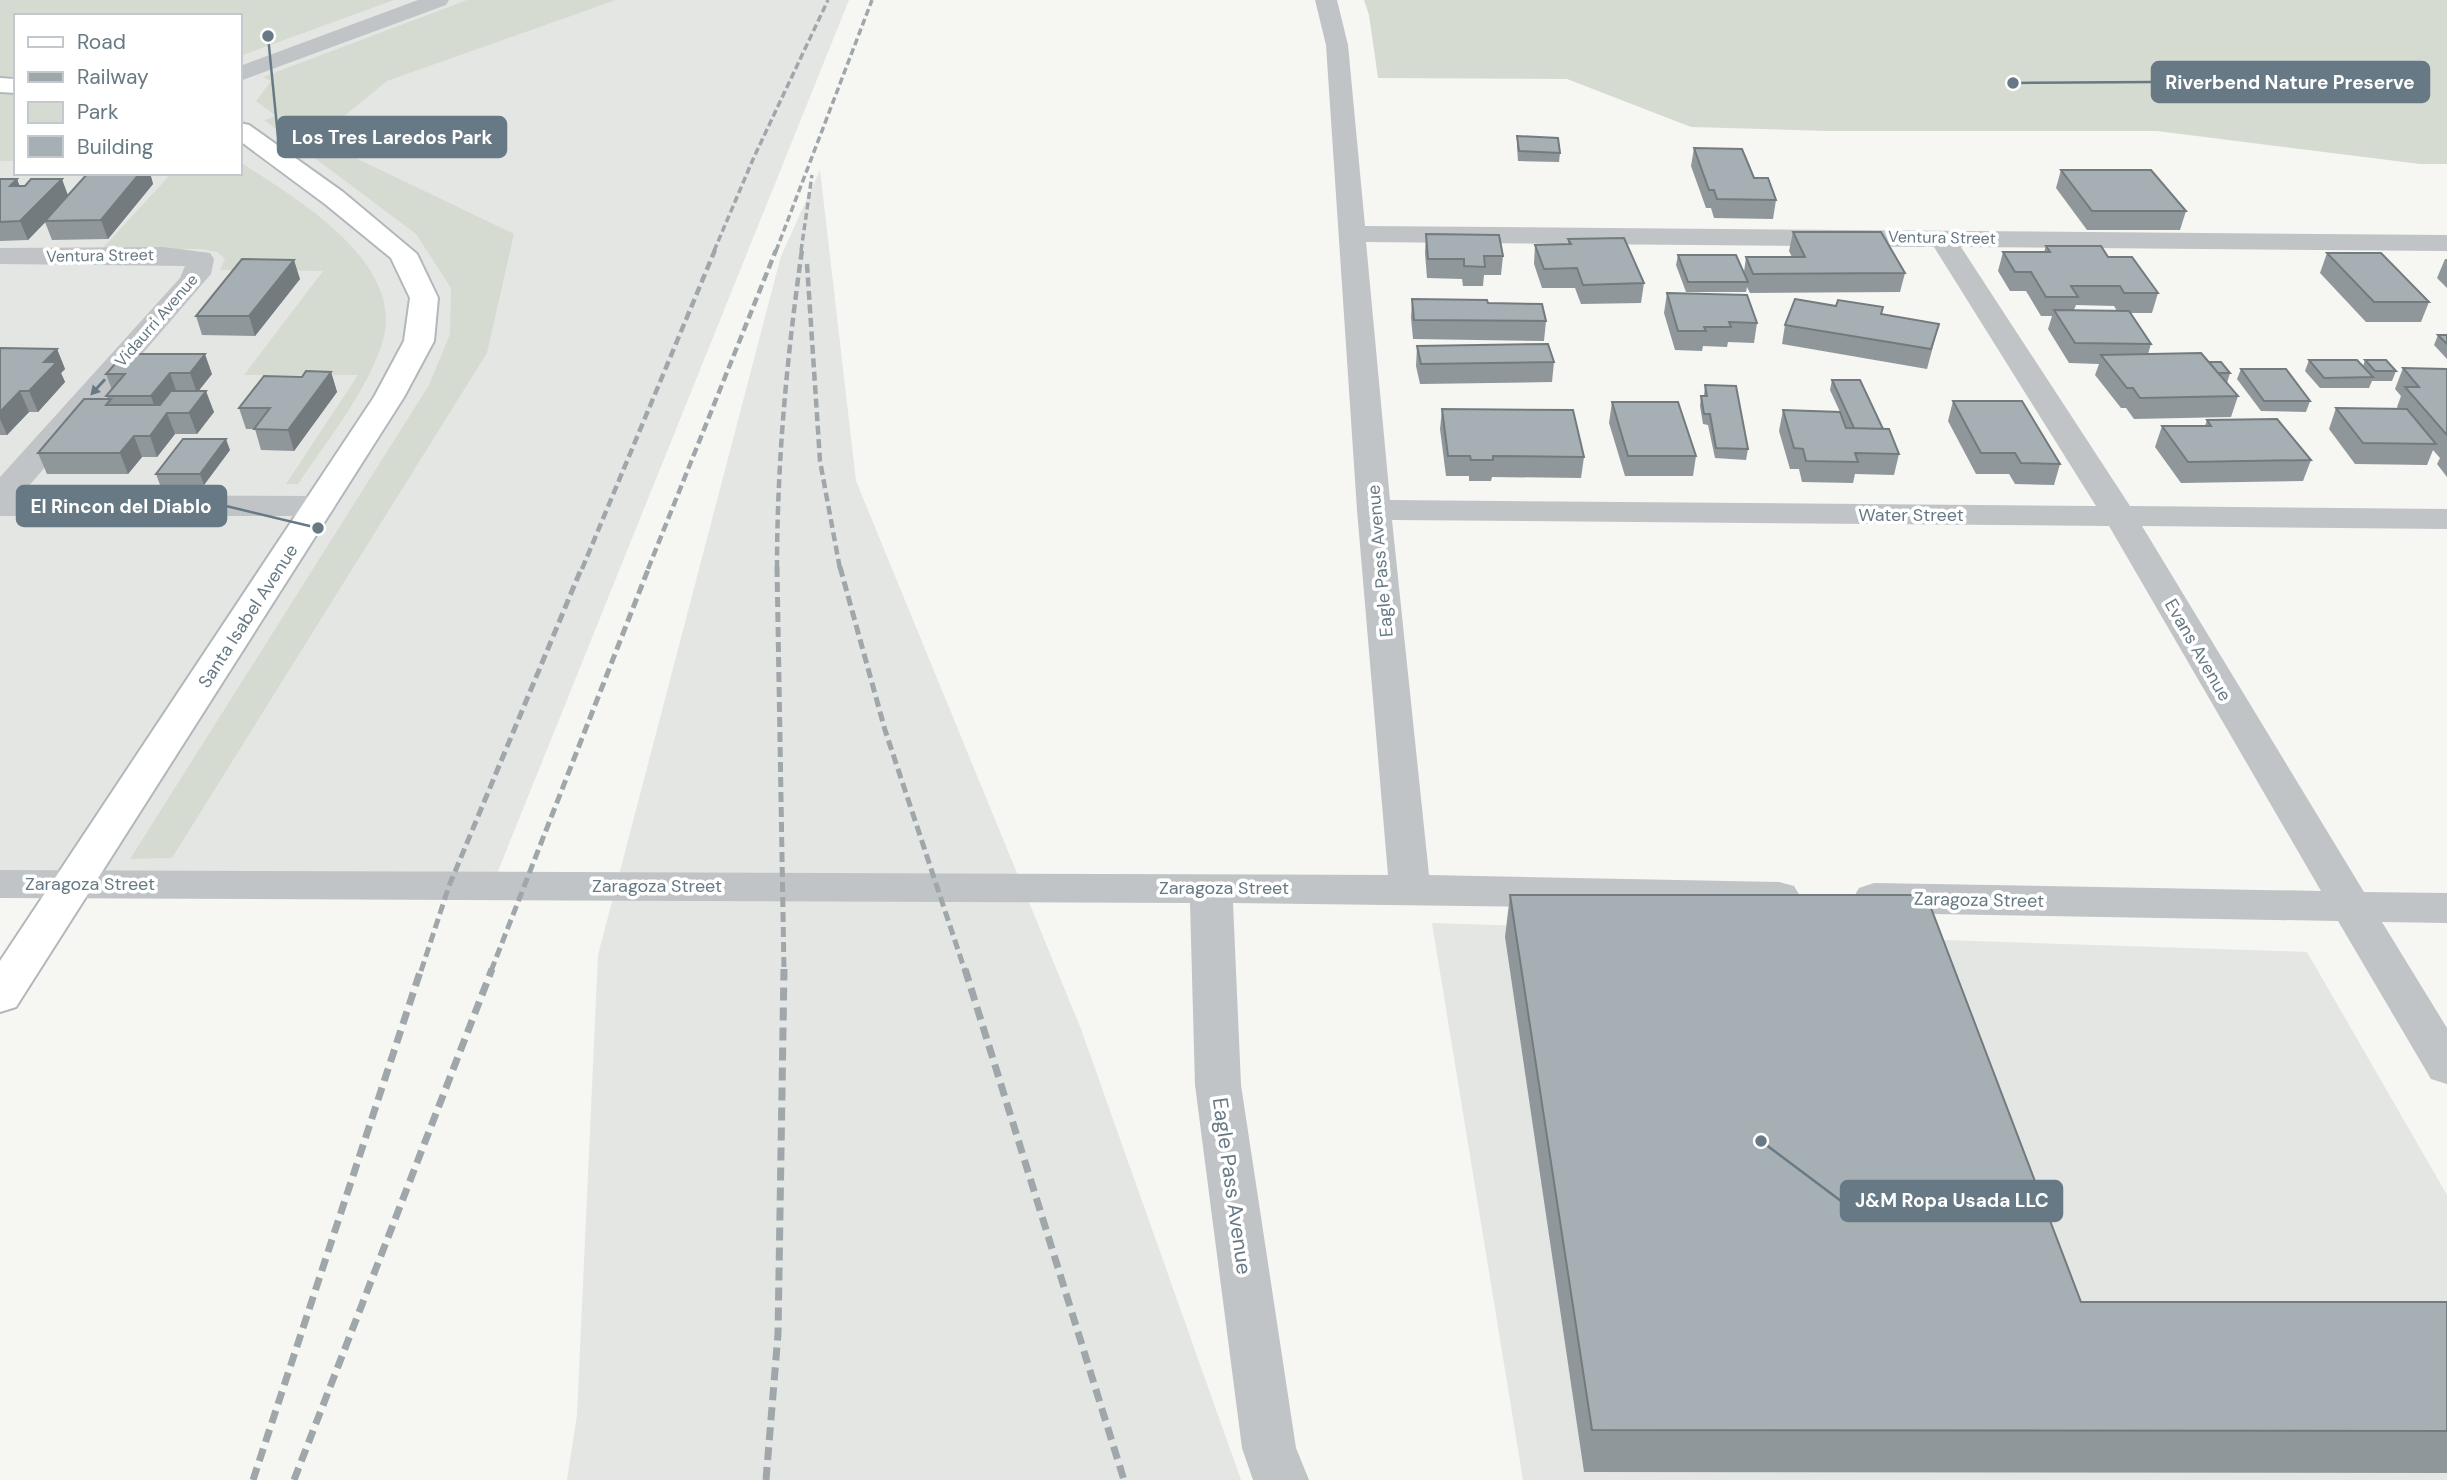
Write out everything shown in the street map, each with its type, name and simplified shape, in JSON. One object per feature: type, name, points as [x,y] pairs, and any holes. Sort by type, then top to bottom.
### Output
[{"type":"main road","name":"Santa Isabel Avenue","points":[[0,996],[389,397],[419,341],[425,298],[403,254],[334,198],[242,131]]},
{"type":"street","points":[[242,73],[438,0]]},
{"type":"street","name":"Eagle Pass Avenue","points":[[1326,0],[1337,44],[1374,510],[1410,889]]},
{"type":"street","name":"Ventura Street","points":[[1353,233],[2447,243]]},
{"type":"street","name":"Evans Avenue","points":[[1941,237],[2120,517],[2349,907],[2447,1067]]},
{"type":"street","name":"Ventura Street","points":[[0,256],[163,255],[200,259]]},
{"type":"street","name":"Vidaurri Avenue","points":[[0,505],[8,488],[190,284],[197,274],[200,259]]},
{"type":"street","points":[[0,505],[319,506]]},
{"type":"street","name":"Water Street","points":[[1374,510],[2447,519]]},
{"type":"street","name":"Zaragoza Street","points":[[0,884],[1410,889],[2447,908]]},
{"type":"street","name":"Eagle Pass Avenue","points":[[1212,888],[1218,1086],[1269,1448],[1281,1480]]},
{"type":"shaded area","points":[[0,0],[849,0],[492,886],[0,884]]},
{"type":"shaded area","points":[[820,170],[856,481],[1081,1029],[1241,1480],[567,1480],[577,1415],[598,955],[781,256]]},
{"type":"shaded area","points":[[1432,923],[2307,952],[2447,1195],[2447,1480],[1523,1480]]},
{"type":"green space","points":[[0,0],[394,0],[242,55],[242,14],[14,14],[14,76],[0,76]]},
{"type":"green space","points":[[467,0],[616,0],[387,81],[316,139],[514,234],[487,353],[172,858],[130,859],[429,385],[450,334],[451,288],[416,234],[264,120],[276,116],[256,101],[271,81],[263,77]]},
{"type":"green space","points":[[1364,0],[2447,0],[2447,164],[2420,164],[2157,131],[1828,131],[1691,127],[1567,79],[1378,78],[1369,15]]},
{"type":"green space","points":[[0,92],[14,92],[14,161],[0,161]]},
{"type":"green space","points":[[242,163],[290,195],[343,237],[364,262],[380,288],[386,317],[381,347],[365,383],[344,418],[298,484],[286,484],[358,375],[244,375],[323,271],[220,270],[225,259],[217,252],[201,249],[101,250],[168,177],[166,175],[242,175]]},
{"type":"building","points":[[1517,136],[1558,138],[1560,153],[1519,151]]},
{"type":"building","points":[[1694,148],[1742,149],[1754,178],[1768,178],[1776,200],[1717,199],[1714,190],[1709,190]]},
{"type":"building","points":[[2061,170],[2151,170],[2186,211],[2092,211]]},
{"type":"building","points":[[86,175],[138,175],[101,220],[45,221]]},
{"type":"building","points":[[0,179],[17,179],[10,186],[25,186],[31,179],[62,179],[20,221],[0,222]]},
{"type":"building","points":[[1793,232],[1881,232],[1905,273],[1753,274],[1746,257],[1805,257]]},
{"type":"building","points":[[1426,234],[1499,235],[1503,256],[1484,256],[1485,267],[1464,266],[1464,259],[1428,259]]},
{"type":"building","points":[[1624,238],[1644,283],[1583,285],[1577,268],[1544,269],[1535,245],[1571,244],[1568,239]]},
{"type":"building","points":[[2046,246],[2101,246],[2108,257],[2132,257],[2158,293],[2124,293],[2120,286],[2071,286],[2078,297],[2046,297],[2031,272],[2015,272],[2003,252],[2050,252]]},
{"type":"building","points":[[2327,253],[2381,253],[2429,302],[2374,302]]},
{"type":"building","points":[[1678,255],[1736,255],[1748,282],[1688,282]]},
{"type":"building","points":[[242,259],[294,260],[249,316],[196,316]]},
{"type":"building","points":[[1667,293],[1747,295],[1757,323],[1729,322],[1731,327],[1704,327],[1706,331],[1678,331]]},
{"type":"building","points":[[1412,299],[1542,304],[1546,321],[1414,320]]},
{"type":"building","points":[[1795,299],[1836,306],[1838,300],[1883,307],[1881,314],[1939,324],[1931,349],[1785,325]]},
{"type":"building","points":[[2054,310],[2129,311],[2151,344],[2075,343]]},
{"type":"building","points":[[2438,335],[2447,335],[2447,344]]},
{"type":"building","points":[[1548,344],[1554,362],[1421,364],[1417,346]]},
{"type":"building","points":[[0,348],[57,349],[44,362],[57,362],[29,391],[20,391],[0,412]]},
{"type":"building","points":[[2201,353],[2238,396],[2140,398],[2133,388],[2127,388],[2101,355]]},
{"type":"building","points":[[124,354],[205,354],[190,373],[170,373],[151,396],[106,396],[125,374],[106,374]]},
{"type":"building","points":[[2309,360],[2357,360],[2373,377],[2324,378]]},
{"type":"building","points":[[2365,360],[2386,360],[2396,371],[2375,371]]},
{"type":"building","points":[[2209,362],[2221,362],[2230,373],[2218,373]]},
{"type":"building","points":[[2403,368],[2447,369],[2447,435],[2405,387],[2419,387]]},
{"type":"building","points":[[2241,369],[2286,369],[2310,401],[2264,401]]},
{"type":"building","points":[[306,371],[331,372],[288,430],[254,429],[270,408],[239,408],[264,376],[302,377]]},
{"type":"building","points":[[1832,380],[1860,380],[1883,429],[1854,428]]},
{"type":"building","points":[[1705,385],[1736,386],[1748,449],[1716,448],[1710,414],[1704,414],[1701,396],[1707,396]]},
{"type":"building","points":[[171,391],[206,391],[189,413],[167,413],[150,436],[134,436],[120,453],[38,453],[84,399],[111,399],[106,405],[160,405]]},
{"type":"building","points":[[1953,401],[2022,401],[2060,464],[2021,463],[2015,453],[1981,453]]},
{"type":"building","points":[[1612,402],[1678,402],[1696,456],[1628,456]]},
{"type":"building","points":[[2336,408],[2407,409],[2436,444],[2363,443]]},
{"type":"building","points":[[1442,409],[1573,410],[1584,457],[1493,456],[1493,460],[1471,460],[1470,456],[1448,456]]},
{"type":"building","points":[[1783,410],[1840,412],[1846,428],[1889,429],[1899,454],[1855,453],[1858,462],[1806,461],[1803,449],[1794,448]]},
{"type":"building","points":[[2277,419],[2311,460],[2188,462],[2162,426],[2211,426],[2207,420]]},
{"type":"building","points":[[183,439],[226,439],[200,474],[156,474]]},
{"type":"building","points":[[1510,895],[1926,895],[2081,1302],[2447,1302],[2447,1431],[1592,1430]]},
{"type":"railway","points":[[714,251],[754,157],[828,0]]},
{"type":"railway","points":[[776,251],[872,0]]},
{"type":"railway","points":[[801,251],[812,175]]},
{"type":"railway","points":[[582,569],[715,250]]},
{"type":"railway","points":[[648,569],[776,250]]},
{"type":"railway","points":[[777,568],[784,409],[802,250]]},
{"type":"railway","points":[[807,264],[820,461],[840,569]]},
{"type":"railway","points":[[421,971],[449,886],[582,567]]},
{"type":"railway","points":[[491,971],[649,567]]},
{"type":"railway","points":[[840,567],[885,730],[965,971]]},
{"type":"railway","points":[[777,568],[784,970]]},
{"type":"railway","points":[[253,1480],[421,969]]},
{"type":"railway","points":[[294,1480],[492,969]]},
{"type":"railway","points":[[965,969],[1124,1480]]},
{"type":"railway","points":[[766,1480],[778,1334],[784,970]]},
{"type":"place","name":"Los Tres Laredos Park","points":[[268,36]]},
{"type":"place","name":"Riverbend Nature Preserve","points":[[2013,83]]},
{"type":"place","name":"El Rincon del Diablo","points":[[318,528]]},
{"type":"place","name":"J&M Ropa Usada LLC","points":[[1761,1141]]}]
